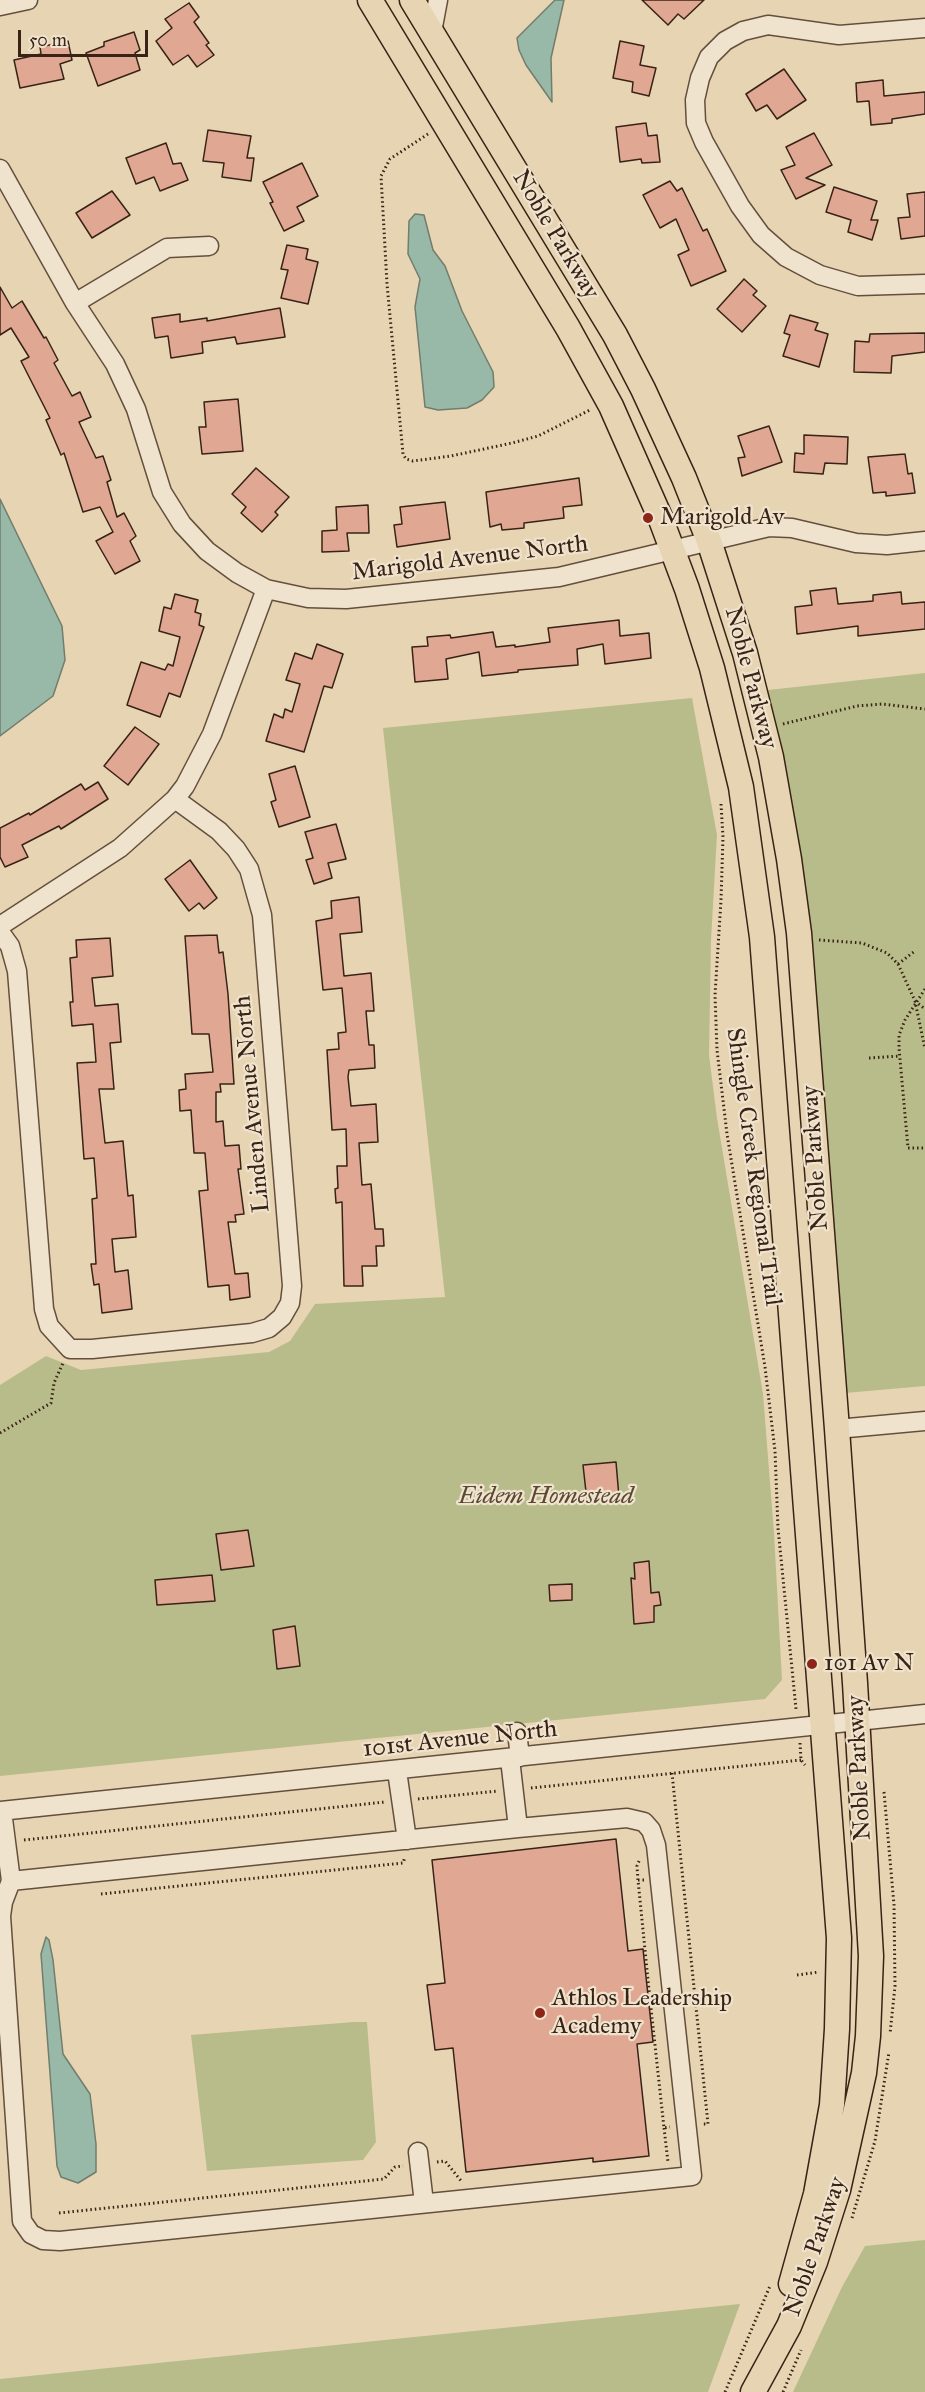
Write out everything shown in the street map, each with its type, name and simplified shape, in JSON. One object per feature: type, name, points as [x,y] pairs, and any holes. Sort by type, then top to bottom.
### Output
[{"type":"main road","name":"Noble Parkway","points":[[370,0],[568,328],[611,406],[673,551],[712,669],[741,787],[756,879],[839,1938],[837,2029],[832,2105],[822,2168],[808,2226],[755,2387]]},
{"type":"main road","name":"Noble Parkway","points":[[412,0],[615,335],[657,418],[688,488],[733,612],[756,692],[771,757],[789,859],[804,997],[837,1430],[871,1956],[864,2073],[849,2146],[827,2228],[789,2326],[755,2387]]},
{"type":"street","points":[[0,6],[28,0]]},
{"type":"street","points":[[432,32],[438,0]]},
{"type":"street","points":[[925,28],[839,35],[768,25],[743,31],[724,41],[709,57],[700,78],[695,100],[696,123],[704,142],[740,206],[761,235],[786,257],[820,275],[858,286],[925,284]]},
{"type":"street","points":[[0,169],[75,303],[115,364],[136,409],[162,492],[182,524],[207,551],[237,573],[266,589],[212,734],[175,799],[152,822],[120,848],[0,926]]},
{"type":"street","points":[[75,303],[167,248],[209,246]]},
{"type":"street","name":"Marigold Avenue North","points":[[266,589],[308,598],[374,596],[560,577],[769,527],[792,528],[856,543],[887,545],[925,541]]},
{"type":"street","name":"Linden Avenue North","points":[[70,1348],[92,1349],[252,1333],[268,1328],[282,1317],[290,1303],[292,1286],[262,915],[257,892],[249,869],[236,849],[219,831],[175,799]]},
{"type":"street","points":[[0,932],[10,946],[16,970],[45,1309],[49,1326],[70,1348]]},
{"type":"street","points":[[837,1430],[925,1421]]},
{"type":"street","name":"101st Avenue North","points":[[1,1811],[925,1714]]},
{"type":"street","points":[[517,1732],[515,1758],[518,1828]]},
{"type":"street","points":[[397,1771],[408,1847]]},
{"type":"street","points":[[1,1811],[11,1881],[3,1902],[1,1916],[22,2221],[31,2234],[43,2240],[60,2241],[692,2176],[656,1845],[651,1830],[644,1822],[627,1818],[518,1828],[408,1847],[11,1881]]},
{"type":"street","points":[[419,2158],[424,2203]]},
{"type":"path","points":[[428,134],[390,159],[381,176],[387,284],[403,454],[406,459],[413,461],[451,456],[512,443],[538,436],[590,410]]},
{"type":"path","points":[[783,724],[857,706],[882,704],[925,709]]},
{"type":"path","name":"Shingle Creek Regional Trail","points":[[721,803],[722,868],[715,1006],[718,1059],[727,1134],[766,1376],[775,1451],[778,1528],[794,1693]]},
{"type":"path","points":[[818,940],[862,943],[887,953],[898,964],[915,1001],[925,1049]]},
{"type":"path","points":[[898,964],[915,951]]},
{"type":"path","points":[[925,989],[915,1001],[899,1035],[908,1148],[925,1148]]},
{"type":"path","points":[[915,1001],[925,1009]]},
{"type":"path","points":[[869,1058],[900,1056]]},
{"type":"path","points":[[0,1433],[51,1403],[54,1383],[70,1348]]},
{"type":"path","points":[[801,1760],[809,1772]]},
{"type":"path","points":[[101,1894],[403,1863],[408,1847]]},
{"type":"path","points":[[638,1880],[637,1866],[641,1857]]},
{"type":"path","points":[[797,1975],[819,1972],[819,1983]]},
{"type":"path","points":[[664,2128],[668,2164]]},
{"type":"path","points":[[59,2213],[384,2179],[395,2167],[419,2158],[445,2161],[464,2185]]},
{"type":"path","points":[[725,2392],[772,2279]]},
{"type":"green space","points":[[925,673],[925,1386],[845,1393],[837,1262],[805,881],[789,788],[768,690]]},
{"type":"green space","name":"Eidem Homestead","points":[[692,698],[717,835],[711,940],[709,1055],[717,1118],[763,1394],[782,1680],[765,1699],[0,1776],[0,1385],[46,1356],[81,1370],[269,1352],[290,1341],[315,1304],[445,1297],[383,728]]},
{"type":"green space","points":[[367,2022],[376,2142],[363,2160],[207,2171],[191,2035]]},
{"type":"green space","points":[[925,2240],[925,2392],[793,2392],[842,2287],[865,2246]]},
{"type":"green space","points":[[740,2304],[708,2392],[0,2392],[0,2379]]},
{"type":"shaded area","points":[[555,0],[564,0],[551,58],[552,102],[526,65],[519,50],[517,38]]},
{"type":"shaded area","points":[[415,214],[424,215],[433,250],[445,266],[462,311],[493,372],[494,387],[482,400],[467,408],[438,410],[425,407],[415,307],[420,279],[408,254],[409,221]]},
{"type":"shaded area","points":[[0,499],[62,626],[65,660],[53,696],[0,736]]},
{"type":"shaded area","points":[[46,1937],[49,1940],[53,1960],[63,2054],[90,2094],[96,2144],[96,2172],[78,2183],[61,2177],[57,2166],[41,1954]]},
{"type":"building","points":[[642,0],[704,0],[684,19],[678,14],[668,25]]},
{"type":"building","points":[[189,3],[199,17],[194,22],[209,43],[206,45],[214,55],[197,67],[188,55],[173,65],[156,41],[172,28],[165,19]]},
{"type":"building","points":[[134,32],[140,50],[135,53],[140,70],[98,86],[86,53],[104,46],[104,42]]},
{"type":"building","points":[[68,41],[72,60],[60,64],[64,79],[20,88],[14,60],[41,54],[40,47]]},
{"type":"building","points":[[620,41],[644,46],[640,65],[656,68],[649,96],[632,92],[633,82],[613,78]]},
{"type":"building","points":[[784,69],[806,100],[777,119],[767,105],[756,111],[746,94]]},
{"type":"building","points":[[883,80],[884,96],[925,92],[925,114],[892,119],[892,123],[871,125],[869,101],[857,102],[856,83]]},
{"type":"building","points":[[646,123],[648,136],[657,135],[660,162],[642,163],[641,159],[620,162],[616,127]]},
{"type":"building","points":[[208,130],[251,136],[247,158],[254,158],[251,181],[222,177],[224,163],[203,161]]},
{"type":"building","points":[[814,133],[832,165],[806,178],[825,185],[796,199],[781,170],[795,165],[786,147]]},
{"type":"building","points":[[166,143],[173,164],[181,163],[188,180],[160,191],[154,177],[136,184],[126,158]]},
{"type":"building","points":[[302,163],[318,196],[297,207],[304,221],[284,231],[270,203],[273,202],[263,182]]},
{"type":"building","points":[[670,181],[677,191],[682,188],[703,231],[707,229],[726,271],[691,286],[678,255],[689,250],[676,219],[660,228],[643,195]]},
{"type":"building","points":[[834,187],[877,201],[871,220],[878,220],[872,240],[848,232],[851,220],[826,212]]},
{"type":"building","points":[[112,191],[130,215],[92,238],[76,213]]},
{"type":"building","points":[[925,192],[925,236],[901,239],[898,218],[910,217],[907,194]]},
{"type":"building","points":[[287,245],[308,249],[306,259],[318,262],[308,304],[281,298],[288,270],[281,269]]},
{"type":"building","points":[[744,279],[757,291],[753,295],[766,306],[742,332],[717,309]]},
{"type":"building","points":[[0,287],[12,308],[22,301],[44,338],[46,337],[58,360],[54,363],[72,396],[80,392],[91,417],[79,422],[96,458],[103,456],[111,480],[107,482],[117,517],[124,513],[136,536],[130,541],[140,561],[115,574],[96,541],[113,532],[100,507],[83,512],[64,453],[61,455],[46,420],[50,418],[21,361],[29,357],[11,328],[0,335]]},
{"type":"building","points":[[280,308],[285,337],[237,344],[235,337],[202,342],[203,353],[171,358],[168,336],[155,338],[152,318],[180,314],[180,322],[207,318],[207,321]]},
{"type":"building","points":[[790,315],[818,323],[815,330],[828,334],[819,367],[783,356],[790,335],[784,333]]},
{"type":"building","points":[[925,333],[925,352],[892,356],[891,373],[854,372],[855,341],[869,342],[870,334]]},
{"type":"building","points":[[238,399],[243,451],[202,454],[199,427],[206,427],[204,402]]},
{"type":"building","points":[[769,426],[782,462],[742,476],[738,458],[745,457],[738,436]]},
{"type":"building","points":[[804,435],[848,437],[847,464],[825,463],[823,474],[794,472],[795,453],[804,454]]},
{"type":"building","points":[[905,454],[908,474],[912,473],[915,493],[886,496],[886,492],[873,493],[868,457]]},
{"type":"building","points":[[256,468],[289,497],[275,512],[278,515],[262,532],[241,513],[246,507],[232,494]]},
{"type":"building","points":[[579,478],[582,505],[563,507],[564,518],[524,523],[524,528],[502,530],[501,524],[490,527],[486,492]]},
{"type":"building","points":[[445,502],[450,539],[397,547],[394,525],[402,524],[400,507]]},
{"type":"building","points":[[368,505],[369,533],[347,533],[349,551],[322,552],[322,531],[337,530],[336,507]]},
{"type":"building","points":[[836,588],[838,604],[873,601],[873,595],[901,592],[902,604],[925,602],[925,629],[858,636],[858,626],[797,634],[795,607],[812,605],[810,591]]},
{"type":"building","points":[[175,594],[198,600],[195,612],[201,614],[199,625],[204,627],[180,697],[169,693],[160,717],[127,705],[141,662],[165,670],[168,664],[173,666],[180,637],[159,631],[164,607],[171,609]]},
{"type":"building","points":[[619,620],[620,636],[649,633],[651,658],[605,664],[603,644],[577,649],[578,665],[518,670],[518,672],[482,676],[479,652],[446,659],[448,679],[415,682],[412,647],[428,646],[427,637],[450,635],[451,638],[493,632],[496,647],[515,645],[515,647],[550,642],[548,628]]},
{"type":"building","points":[[317,644],[343,654],[332,688],[324,686],[304,752],[266,741],[274,714],[283,718],[285,709],[292,712],[300,684],[286,680],[295,653],[312,659]]},
{"type":"building","points":[[135,727],[159,744],[128,785],[104,766]]},
{"type":"building","points":[[295,766],[310,817],[279,827],[271,802],[276,800],[269,774]]},
{"type":"building","points":[[98,782],[108,799],[61,829],[59,826],[22,845],[28,857],[5,867],[0,857],[0,828],[29,813],[30,815],[81,784],[85,790]]},
{"type":"building","points":[[336,824],[346,859],[328,863],[332,878],[314,884],[306,860],[313,858],[305,832]]},
{"type":"building","points":[[190,860],[217,898],[204,909],[199,903],[189,911],[165,879]]},
{"type":"building","points":[[359,897],[362,932],[340,934],[344,976],[371,973],[374,1011],[366,1011],[369,1045],[374,1045],[375,1068],[349,1070],[348,1077],[351,1106],[376,1104],[378,1142],[359,1143],[362,1185],[371,1184],[375,1229],[383,1229],[384,1246],[376,1246],[377,1266],[362,1266],[363,1286],[344,1286],[342,1202],[336,1203],[335,1189],[338,1188],[337,1166],[347,1166],[346,1129],[332,1130],[327,1050],[339,1049],[338,1033],[346,1032],[342,988],[323,990],[316,921],[332,918],[331,901]]},
{"type":"building","points":[[217,935],[219,953],[223,952],[228,994],[234,1084],[220,1084],[221,1092],[216,1092],[216,1122],[223,1121],[225,1146],[239,1145],[241,1169],[238,1169],[244,1214],[235,1215],[236,1222],[228,1222],[235,1274],[248,1273],[250,1297],[230,1300],[229,1285],[208,1287],[199,1191],[208,1190],[205,1153],[194,1153],[191,1110],[180,1111],[179,1090],[186,1089],[185,1074],[213,1072],[209,1034],[192,1034],[185,936]]},
{"type":"building","points":[[110,938],[113,976],[92,978],[95,1006],[118,1004],[121,1042],[110,1043],[114,1089],[99,1089],[105,1143],[123,1141],[128,1196],[133,1195],[136,1237],[112,1239],[115,1272],[128,1270],[132,1309],[102,1313],[99,1284],[94,1285],[91,1264],[96,1264],[92,1199],[97,1198],[94,1158],[84,1159],[77,1063],[96,1062],[93,1024],[72,1026],[70,958],[77,957],[76,940]]},
{"type":"building","points":[[616,1462],[619,1497],[587,1501],[583,1465]]},
{"type":"building","points":[[248,1530],[254,1566],[221,1570],[216,1534]]},
{"type":"building","points":[[649,1561],[651,1593],[659,1592],[661,1605],[654,1606],[654,1622],[634,1624],[631,1578],[635,1579],[634,1563]]},
{"type":"building","points":[[212,1575],[215,1601],[157,1605],[155,1580]]},
{"type":"building","points":[[572,1584],[572,1600],[550,1601],[549,1585]]},
{"type":"building","points":[[295,1626],[300,1666],[277,1669],[273,1630]]},
{"type":"building","name":"Athlos Leadership Academy","points":[[616,1839],[628,1951],[643,1949],[653,2042],[637,2044],[649,2156],[593,2162],[593,2158],[466,2172],[453,2048],[435,2050],[427,1985],[445,1983],[432,1860]]},
{"type":"place","name":"Marigold Av","points":[[648,518]]},
{"type":"place","name":"101 Av N","points":[[812,1664]]},
{"type":"place","name":"Athlos Leadership Academy","points":[[540,2013]]}]
